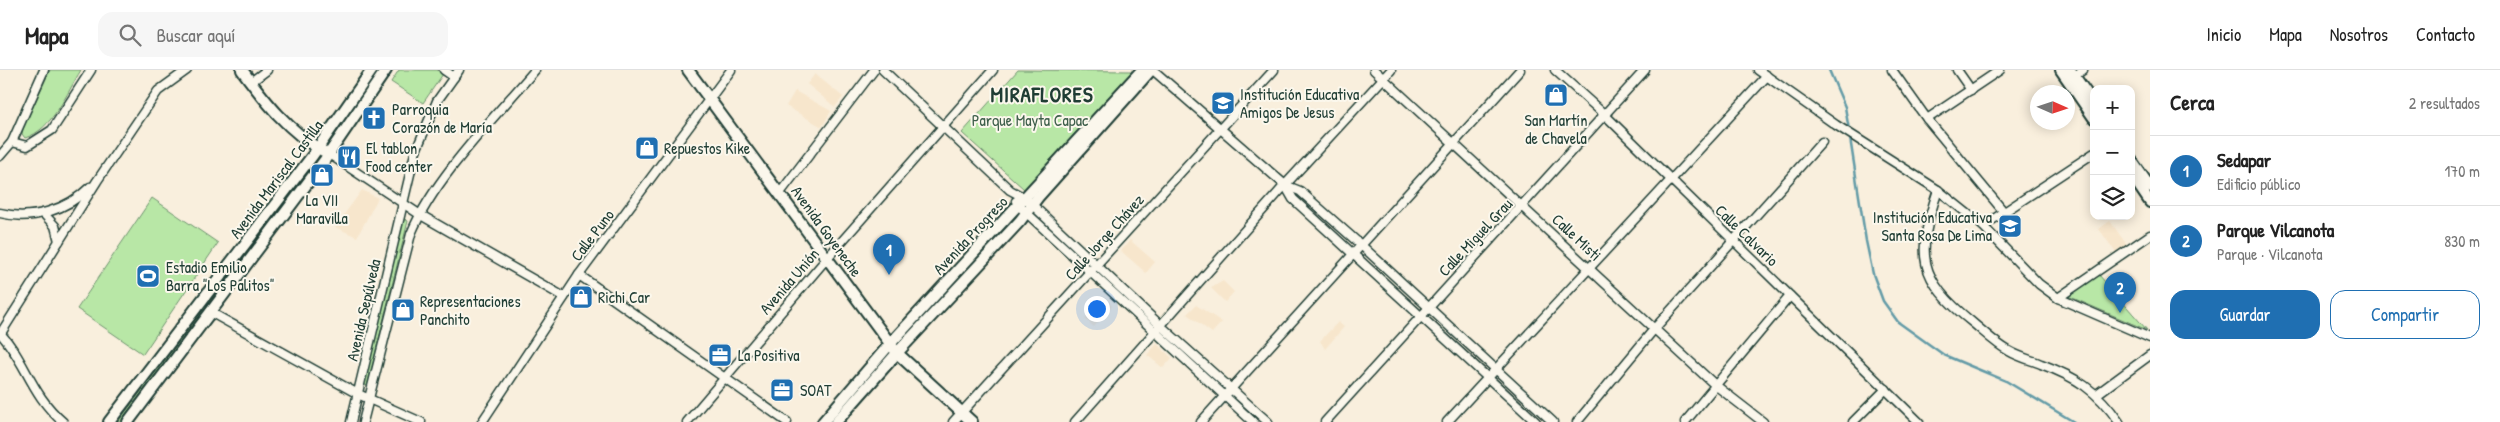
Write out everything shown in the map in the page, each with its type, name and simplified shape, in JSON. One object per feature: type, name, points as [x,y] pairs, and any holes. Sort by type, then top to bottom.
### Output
[{"type":"main road","points":[[242,70],[283,121],[318,148],[329,154]]},
{"type":"main road","name":"Avenida Mariscal Castilla","points":[[109,422],[318,148],[372,70]]},
{"type":"main road","name":"Avenida Goyeneche","points":[[688,70],[828,257],[897,353],[972,422]]},
{"type":"main road","name":"Avenida Progreso","points":[[836,422],[1142,70]]},
{"type":"main road","name":"Avenida Progreso","points":[[823,422],[890,344],[1025,205],[1152,70]]},
{"type":"main road","points":[[2061,70],[2074,74],[2090,98]]},
{"type":"main road","name":"Avenida Mariscal Castilla","points":[[128,422],[329,154],[385,73]]},
{"type":"main road","points":[[2074,74],[2090,109]]},
{"type":"main road","points":[[2135,166],[2150,187]]},
{"type":"main road","points":[[2132,175],[2150,202]]},
{"type":"main road","points":[[261,224],[270,234]]},
{"type":"main road","points":[[247,243],[256,252]]},
{"type":"street","points":[[0,156],[12,142],[44,70]]},
{"type":"street","points":[[12,142],[27,146],[52,130],[92,70]]},
{"type":"street","points":[[62,422],[37,394],[13,349],[0,333],[97,181],[158,92],[187,70]]},
{"type":"street","points":[[251,82],[267,70]]},
{"type":"street","points":[[444,70],[454,77]]},
{"type":"street","name":"Avenida Sepúlveda","points":[[351,422],[415,152],[438,101],[459,70]]},
{"type":"street","name":"Avenida Sepúlveda","points":[[363,422],[411,234],[419,214],[466,151],[535,70]]},
{"type":"street","name":"Calle Puno","points":[[482,422],[579,275],[731,70]]},
{"type":"street","points":[[780,193],[874,70]]},
{"type":"street","points":[[883,70],[1014,194],[1090,274],[1253,422]]},
{"type":"street","name":"Avenida Unión","points":[[687,422],[828,257],[993,70]]},
{"type":"street","points":[[1152,70],[1285,185],[1293,199],[1536,422]]},
{"type":"street","name":"Calle Jorge Chávez","points":[[953,422],[1090,274],[1274,70]]},
{"type":"street","name":"Calle Misti","points":[[1374,70],[1590,267],[1714,384],[1763,422]]},
{"type":"street","points":[[1075,422],[1285,185],[1392,70]]},
{"type":"street","points":[[1200,422],[1520,70]]},
{"type":"street","name":"Calle Calvario","points":[[1555,70],[1605,114],[1920,422]]},
{"type":"street","name":"Calle Miguel Grau","points":[[1325,422],[1645,70]]},
{"type":"street","points":[[1758,70],[1838,126],[1938,190],[1983,226],[2039,284],[2058,298],[2150,338]]},
{"type":"street","points":[[1892,70],[1927,119],[2004,212]]},
{"type":"street","points":[[1957,70],[1971,90]]},
{"type":"street","points":[[1927,119],[2000,70]]},
{"type":"street","points":[[1447,422],[1766,76]]},
{"type":"street","points":[[1577,422],[1655,328],[1822,142]]},
{"type":"street","points":[[329,154],[402,204],[564,297]]},
{"type":"street","points":[[1983,226],[2090,156]]},
{"type":"street","points":[[0,214],[16,216],[44,213],[78,198],[97,181]]},
{"type":"street","points":[[1285,185],[1300,191],[1553,422]]},
{"type":"street","points":[[1938,190],[1928,218],[1924,257],[1928,271],[1947,302],[2009,351],[2069,374],[2097,394],[2118,422]]},
{"type":"street","points":[[1025,205],[1097,266],[1268,422]]},
{"type":"street","points":[[44,213],[55,226],[59,241]]},
{"type":"street","points":[[2058,298],[2150,235]]},
{"type":"street","points":[[579,275],[787,422]]},
{"type":"street","points":[[1685,422],[1714,384],[1790,296]]},
{"type":"street","points":[[210,312],[358,394],[421,422]]},
{"type":"street","points":[[2097,394],[2150,355]]},
{"type":"street","points":[[1853,422],[1886,389]]},
{"type":"shaded area","points":[[815,74],[843,97],[835,107],[807,84]]},
{"type":"shaded area","points":[[795,91],[831,111],[822,127],[786,106]]},
{"type":"shaded area","points":[[362,190],[378,198],[357,237],[335,227]]},
{"type":"shaded area","points":[[2110,221],[2127,245],[2116,253],[2099,229]]},
{"type":"shaded area","points":[[1130,240],[1155,262],[1146,273],[1121,251]]},
{"type":"shaded area","points":[[1223,281],[1234,292],[1225,302],[1211,288]]},
{"type":"shaded area","points":[[1105,298],[1112,306],[1094,327],[1085,319]]},
{"type":"shaded area","points":[[1196,305],[1222,322],[1212,333],[1187,314]]},
{"type":"shaded area","points":[[1338,322],[1344,327],[1325,349],[1320,341]]},
{"type":"shaded area","points":[[1157,344],[1172,358],[1163,368],[1147,355]]},
{"type":"green space","points":[[50,70],[81,70],[51,119],[35,134],[25,138],[22,134],[23,128]]},
{"type":"green space","points":[[399,70],[437,70],[443,74],[423,103],[391,82]]},
{"type":"green space","name":"Parque Mayta Capac","points":[[1018,70],[1132,71],[1024,189],[962,133]]},
{"type":"green space","name":"Estadio Emilio Barra \"Los Palitos\"","points":[[152,198],[218,243],[143,354],[77,309]]},
{"type":"green space","points":[[403,218],[408,221],[367,386],[360,382]]},
{"type":"green space","points":[[249,249],[252,252],[122,422],[118,422]]},
{"type":"green space","points":[[2099,275],[2147,330],[2068,296]]},
{"type":"waterway","points":[[1829,70],[1845,107],[1849,130]]},
{"type":"waterway","points":[[1850,138],[1873,274],[1883,301],[1898,322],[1944,355],[2006,381],[2074,422]]},
{"type":"place","name":"San Martín de Chavela","points":[[1556,95]]},
{"type":"place","name":"Institución Educativa Amigos De Jesus","points":[[1223,103]]},
{"type":"place","name":"Parroquia Corazón de María","points":[[374,118]]},
{"type":"place","name":"Repuestos Kike","points":[[647,148]]},
{"type":"place","name":"El tablon Food center","points":[[349,157]]},
{"type":"place","name":"La VII Maravilla","points":[[322,175]]},
{"type":"place","name":"Institución Educativa Santa Rosa De Lima","points":[[2010,226]]},
{"type":"place","name":"Sedapar","points":[[889,275]]},
{"type":"place","name":"Estadio Emilio Barra \"Los Palitos\"","points":[[148,276]]},
{"type":"place","name":"Richi Car","points":[[581,297]]},
{"type":"place","name":"Representaciones Panchito","points":[[403,310]]},
{"type":"place","name":"Parque Vilcanota","points":[[2120,313]]},
{"type":"place","name":"La Positiva","points":[[720,355]]},
{"type":"place","name":"SOAT","points":[[782,390]]},
{"type":"district","name":"MIRAFLORES","points":[[1042,94]]}]
